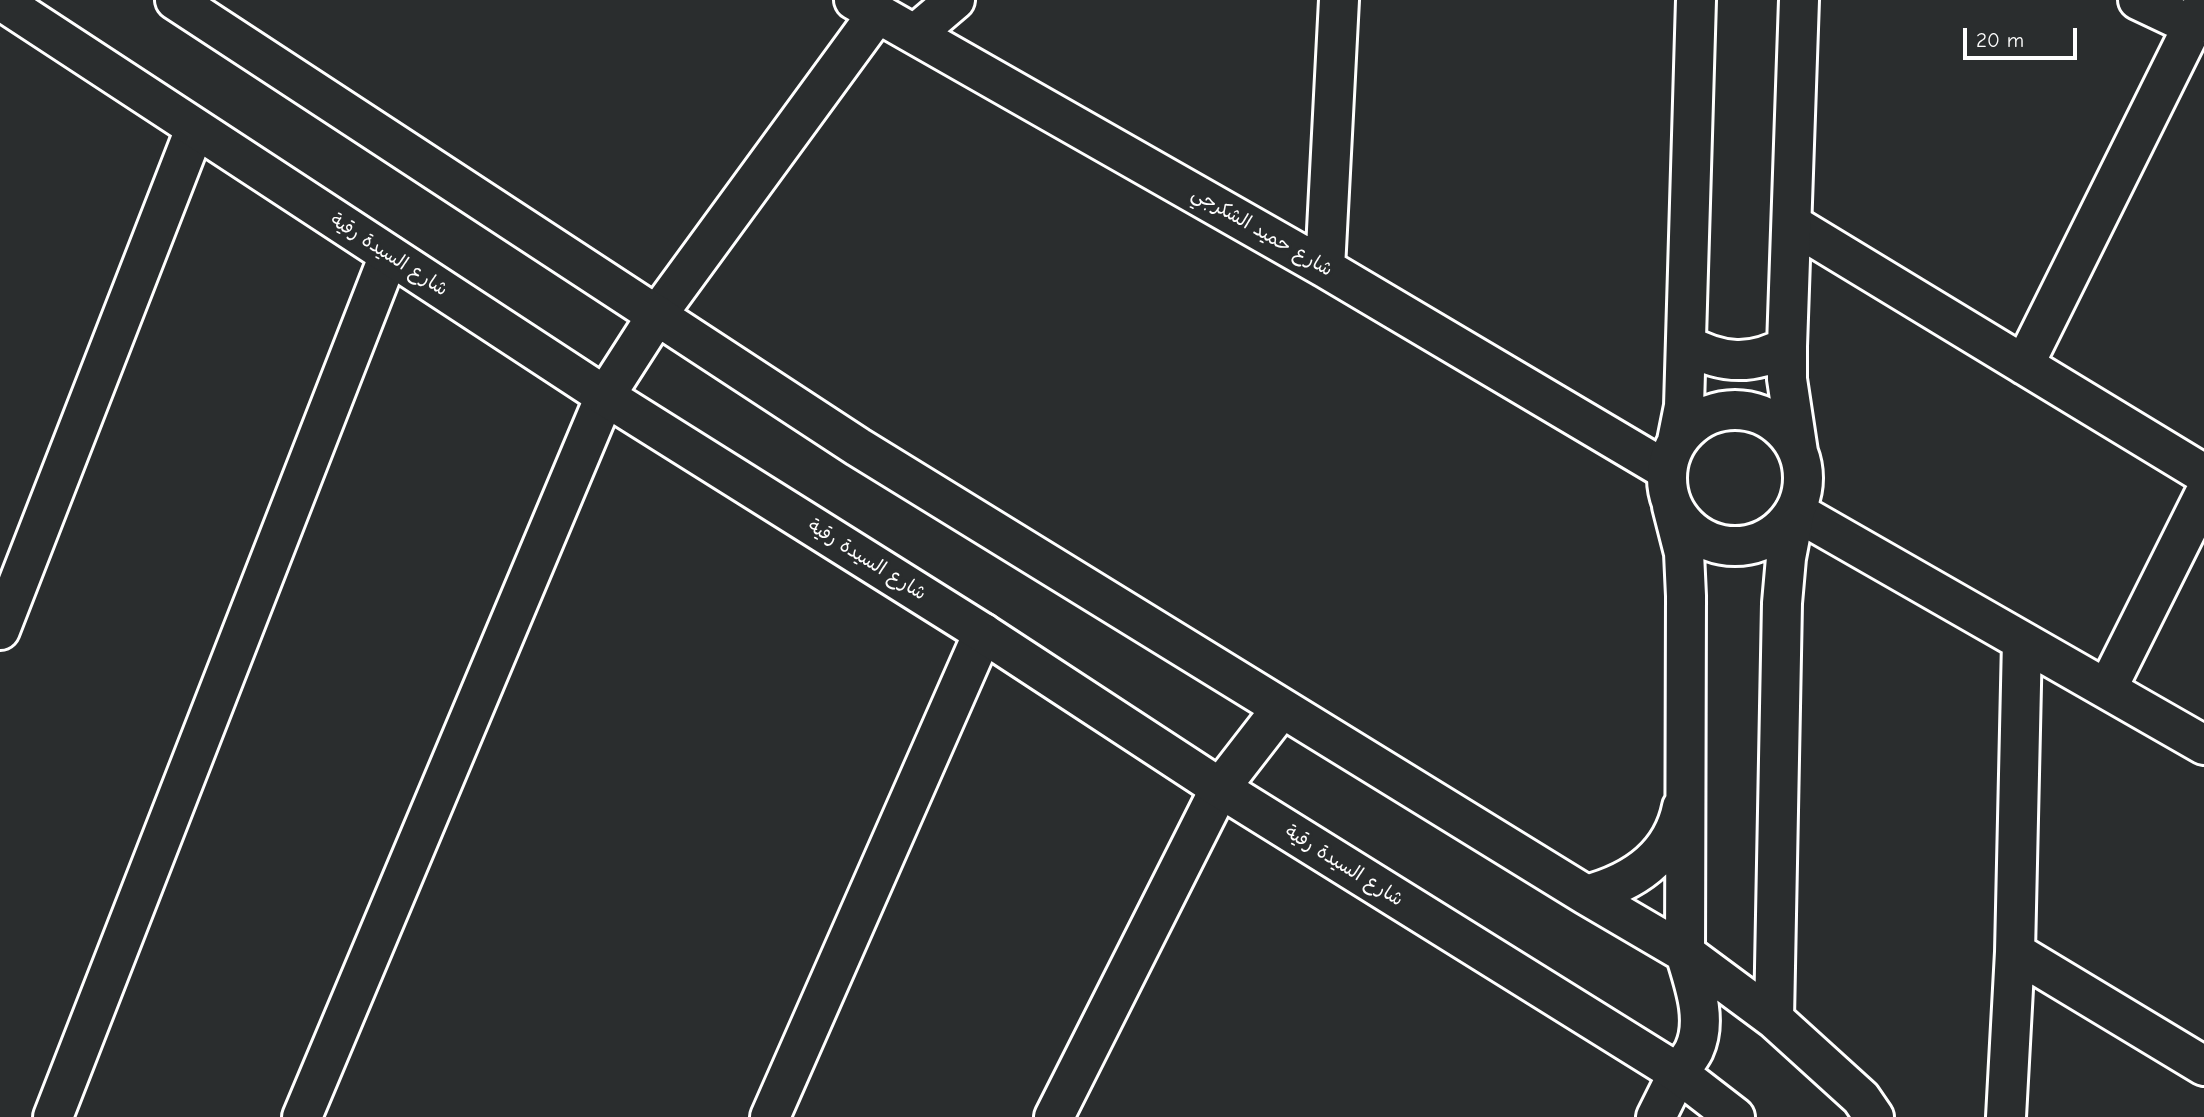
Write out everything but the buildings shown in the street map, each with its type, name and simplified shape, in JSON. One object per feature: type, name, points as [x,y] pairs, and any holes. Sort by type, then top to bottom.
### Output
[{"type":"street","name":"شارع السيدة رقية","points":[[0,0],[605,396],[983,633],[1220,788],[1678,1073],[1735,1117]]},
{"type":"street","points":[[174,0],[858,447],[1586,895],[1685,953],[1774,1019],[1861,1098],[1874,1117]]},
{"type":"street","points":[[915,34],[955,0]]},
{"type":"street","points":[[1325,268],[1339,0]]},
{"type":"street","points":[[1656,1117],[1678,1073],[1694,1049],[1700,1021],[1696,991],[1685,953],[1686,596],[1684,553],[1671,472],[1684,406],[1696,0]]},
{"type":"street","points":[[1774,1019],[1782,603],[1786,558],[1803,482],[1787,379],[1800,0]]},
{"type":"street","points":[[2024,365],[2198,15],[2138,0]]},
{"type":"street","points":[[302,1117],[605,396],[865,7]]},
{"type":"street","name":"شارع حميد الشكرجي","points":[[865,7],[1325,268],[1671,472]]},
{"type":"street","points":[[0,630],[195,129]]},
{"type":"street","points":[[1792,224],[2204,474]]},
{"type":"street","points":[[53,1117],[389,255]]},
{"type":"street","points":[[1686,344],[1718,359],[1736,361],[1771,355],[1787,346]]},
{"type":"street","points":[[1795,511],[1775,534],[1747,546],[1717,545],[1690,531],[1671,472],[1694,423],[1717,412],[1741,410],[1765,417],[1784,431],[1798,452]]},
{"type":"street","points":[[2107,689],[2204,495]]},
{"type":"street","points":[[1795,511],[2204,745]]},
{"type":"street","points":[[1686,596],[1702,577],[1725,567],[1749,569],[1770,582],[1782,603]]},
{"type":"street","points":[[770,1117],[983,633]]},
{"type":"street","points":[[2006,1117],[2015,952],[2022,641]]},
{"type":"street","points":[[1054,1117],[1220,788],[1282,708]]},
{"type":"street","points":[[1586,895],[1611,889],[1634,877],[1654,860],[1670,840],[1680,817],[1685,791]]},
{"type":"street","points":[[2015,952],[2204,1066]]}]
